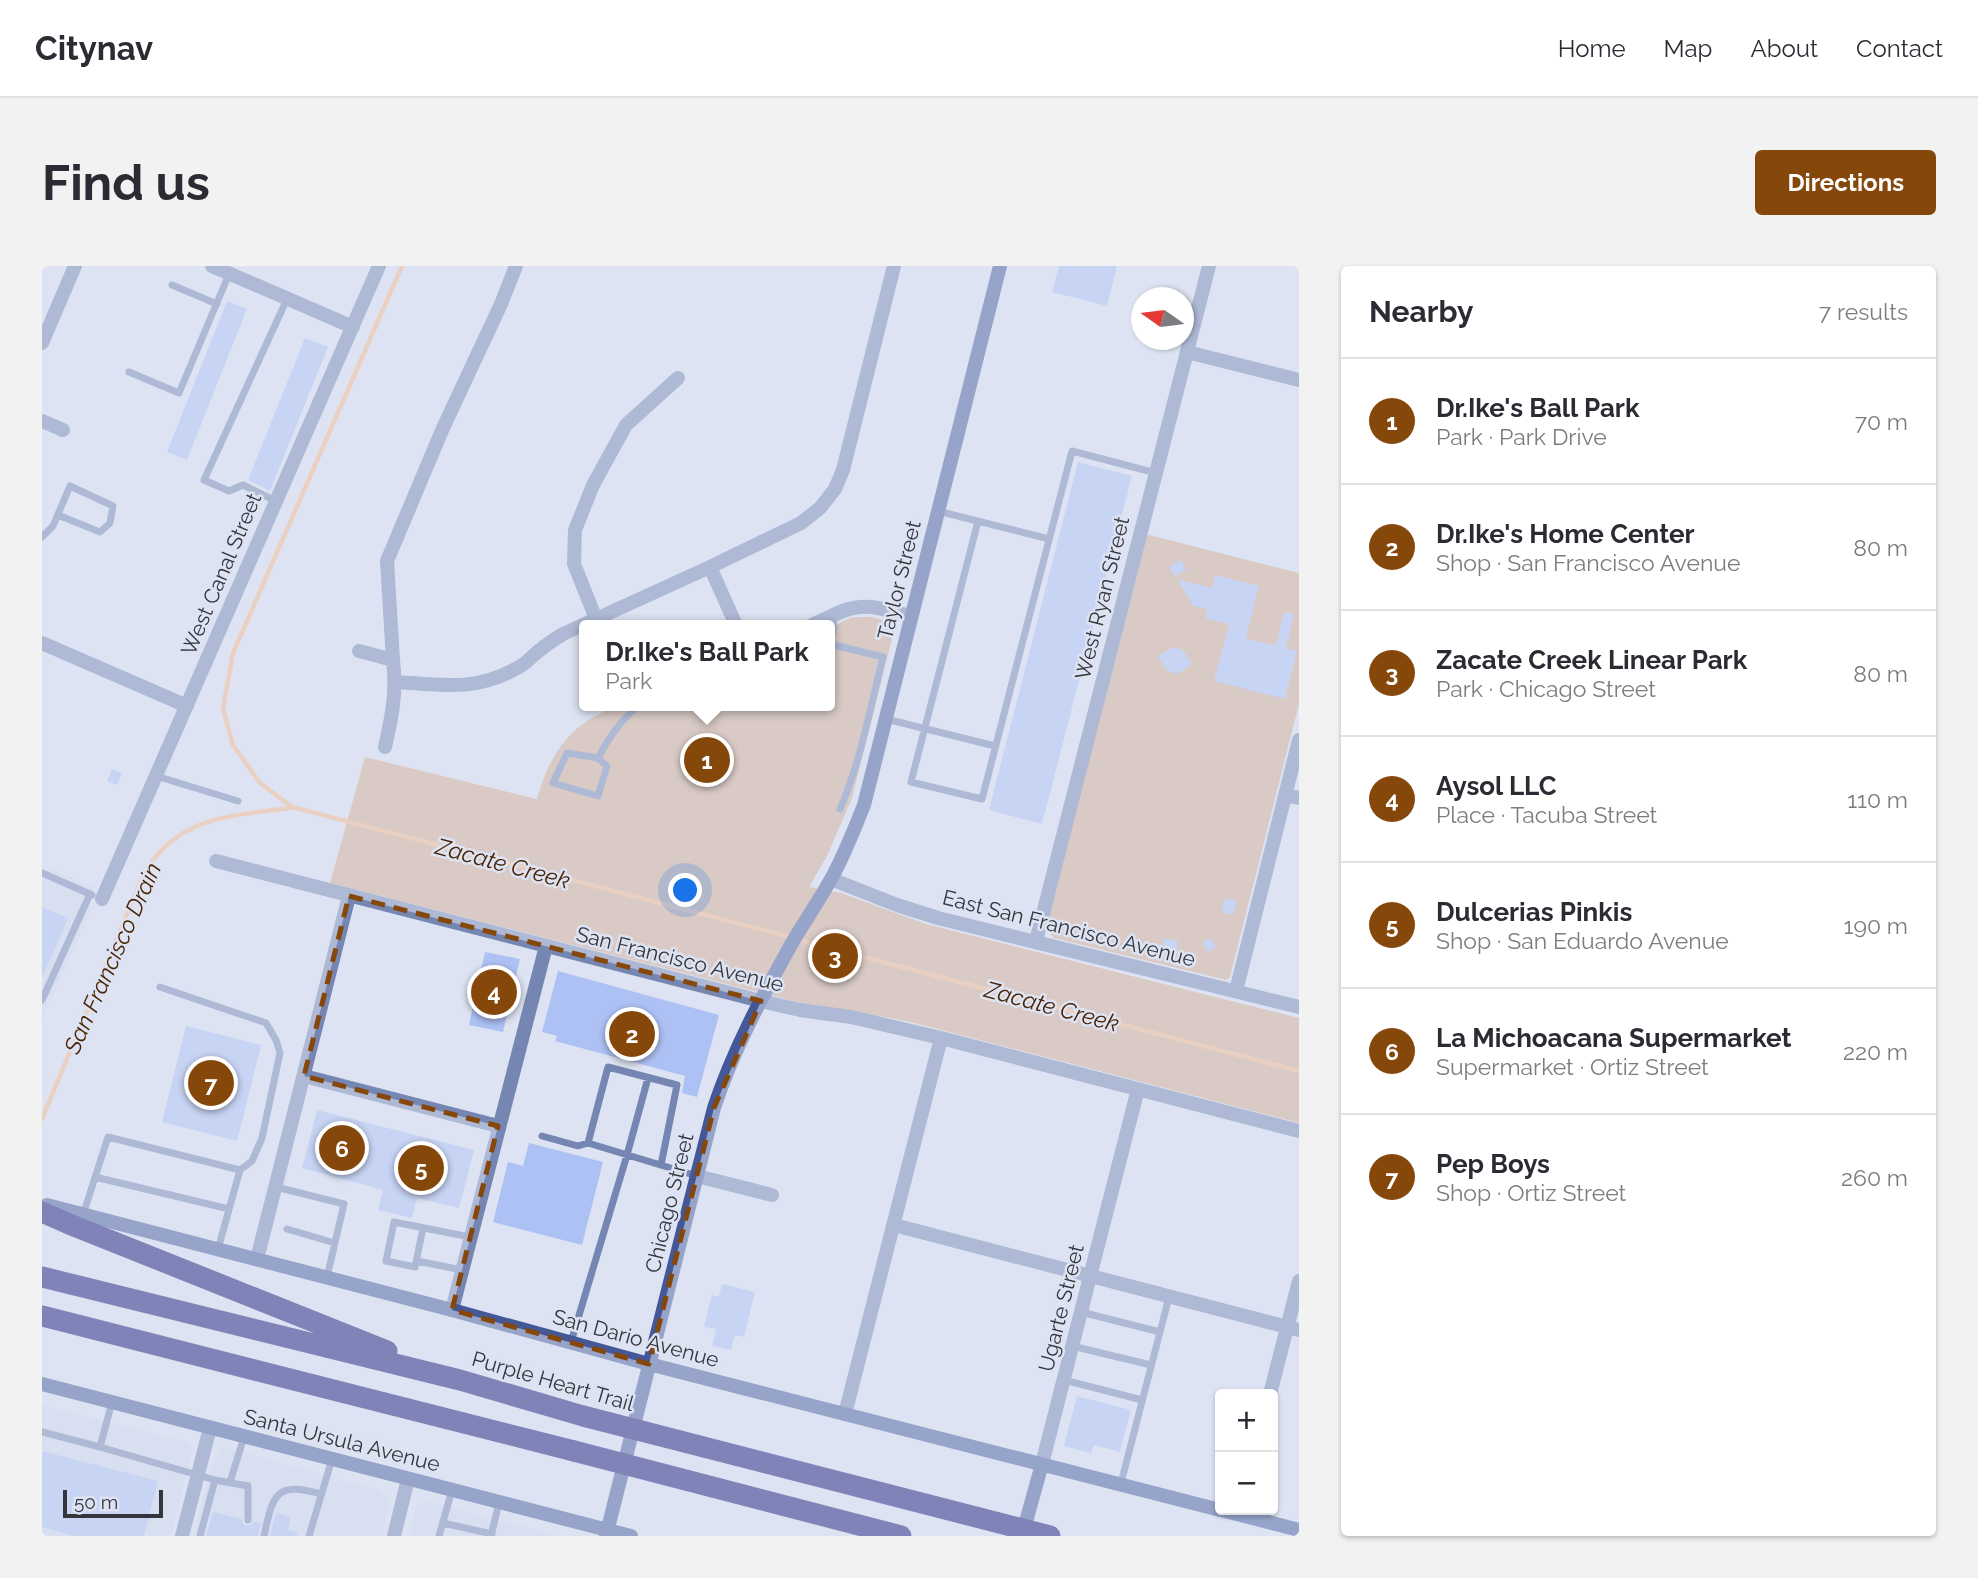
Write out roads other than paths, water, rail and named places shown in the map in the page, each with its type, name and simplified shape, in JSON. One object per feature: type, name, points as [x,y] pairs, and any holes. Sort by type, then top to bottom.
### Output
[{"type":"highway","points":[[42,1212],[460,1380]]},
{"type":"highway","name":"Purple Heart Trail","points":[[42,1277],[460,1380],[583,1416],[1050,1536]]},
{"type":"highway","points":[[42,1316],[901,1536]]},
{"type":"highway","points":[[42,1331],[73,1337],[129,1339]]},
{"type":"main road","name":"Taylor Street","points":[[819,898],[849,844],[864,806],[1000,266]]},
{"type":"main road","name":"Chicago Street","points":[[606,1533],[714,1108],[727,1069],[761,1001],[819,898]]},
{"type":"main road","name":"San Dario Avenue","points":[[42,1204],[649,1364],[1215,1508]]},
{"type":"main road","name":"Santa Ursula Avenue","points":[[42,1384],[499,1502],[606,1533],[631,1536]]},
{"type":"main road","name":"Ugarte Street","points":[[1022,1536],[1042,1464]]},
{"type":"main road","name":"San Dario Avenue","points":[[1249,1515],[1299,1530]]},
{"type":"street","points":[[42,343],[75,266]]},
{"type":"street","points":[[212,266],[353,327]]},
{"type":"street","name":"West Canal Street","points":[[96,896],[156,776],[379,266]]},
{"type":"street","points":[[385,747],[396,682],[387,561],[516,266]]},
{"type":"street","points":[[678,378],[626,425],[593,485],[575,530],[574,564],[596,619],[801,523],[820,508],[835,489],[844,470],[894,266]]},
{"type":"street","name":"West Ryan Street","points":[[1036,941],[1209,266]]},
{"type":"street","points":[[1187,352],[1299,380]]},
{"type":"street","points":[[42,421],[64,430]]},
{"type":"street","points":[[710,567],[734,620]]},
{"type":"street","points":[[823,620],[859,607],[911,617]]},
{"type":"street","points":[[396,682],[456,686],[478,684],[522,666],[562,634],[579,626]]},
{"type":"street","points":[[42,643],[187,706]]},
{"type":"street","points":[[359,651],[393,660]]},
{"type":"street","points":[[1236,991],[1292,796],[1299,740]]},
{"type":"street","name":"San Francisco Avenue","points":[[216,861],[761,1001],[851,1017],[941,1038],[1299,1131]]},
{"type":"street","name":"East San Francisco Avenue","points":[[831,879],[928,915],[1299,1007]]},
{"type":"street","points":[[257,1259],[348,896]]},
{"type":"street","points":[[452,1310],[545,946]]},
{"type":"street","points":[[845,1414],[941,1038]]},
{"type":"street","points":[[304,1076],[498,1126]]},
{"type":"street","name":"Ugarte Street","points":[[1042,1464],[1138,1089]]},
{"type":"street","points":[[697,1176],[772,1195]]},
{"type":"street","points":[[894,1225],[1293,1329]]},
{"type":"street","points":[[1272,1389],[1293,1329],[1299,1281]]},
{"type":"street","points":[[183,1536],[210,1428]]},
{"type":"street","points":[[394,1536],[408,1479]]},
{"type":"lane","points":[[129,372],[179,393],[230,274]]},
{"type":"lane","points":[[172,285],[217,304]]},
{"type":"lane","points":[[276,501],[243,485],[229,491],[204,480],[287,299]]},
{"type":"lane","points":[[978,521],[911,782],[982,799],[1072,451],[1156,472]]},
{"type":"lane","points":[[42,537],[53,526],[70,486],[113,506],[110,523],[100,532],[58,516]]},
{"type":"lane","points":[[938,510],[1049,539]]},
{"type":"lane","points":[[832,616],[833,620]]},
{"type":"lane","points":[[835,645],[883,657],[856,765],[840,809]]},
{"type":"lane","points":[[598,758],[612,732],[633,711]]},
{"type":"lane","points":[[886,719],[995,746]]},
{"type":"lane","points":[[567,753],[598,758],[607,766],[598,796],[554,783],[567,753]]},
{"type":"lane","points":[[156,776],[238,801]]},
{"type":"lane","points":[[42,873],[96,896],[42,1000]]},
{"type":"lane","points":[[160,988],[266,1023],[280,1053],[262,1138],[252,1161],[240,1170],[218,1249]]},
{"type":"lane","points":[[588,1143],[608,1067],[677,1085],[661,1165]]},
{"type":"lane","points":[[571,1342],[648,1078]]},
{"type":"lane","points":[[542,1136],[578,1146],[588,1143],[697,1176]]},
{"type":"lane","points":[[83,1215],[108,1137],[240,1170]]},
{"type":"lane","points":[[95,1177],[229,1209]]},
{"type":"lane","points":[[276,1186],[345,1204],[327,1278]]},
{"type":"lane","points":[[424,1228],[415,1268],[386,1261],[394,1222],[470,1237]]},
{"type":"lane","points":[[287,1229],[335,1243]]},
{"type":"lane","points":[[416,1261],[462,1270]]},
{"type":"lane","points":[[1121,1483],[1168,1297]]},
{"type":"lane","points":[[1082,1312],[1160,1332]]},
{"type":"lane","points":[[1072,1346],[1151,1365]]},
{"type":"lane","points":[[1064,1380],[1142,1400]]},
{"type":"lane","points":[[100,1447],[112,1402]]},
{"type":"lane","points":[[42,1432],[215,1480],[248,1486],[248,1520]]},
{"type":"lane","points":[[230,1482],[244,1437]]},
{"type":"lane","points":[[309,1536],[331,1459]]},
{"type":"lane","points":[[200,1536],[215,1480]]},
{"type":"lane","points":[[264,1536],[271,1504],[281,1493],[290,1488],[321,1494]]},
{"type":"lane","points":[[439,1536],[452,1490]]},
{"type":"lane","points":[[443,1523],[491,1535],[499,1502]]},
{"type":"waterway","name":"Zacate Creek","points":[[402,266],[233,653],[223,708],[233,745],[260,783],[292,807],[790,937]]},
{"type":"waterway","name":"San Francisco Drain","points":[[42,1119],[140,883],[154,858],[171,842],[202,824],[236,815],[291,808]]},
{"type":"waterway","name":"Zacate Creek","points":[[799,940],[1299,1071]]},
{"type":"place","name":"Dr.Ike's Ball Park","points":[[707,760]]},
{"type":"place","name":"Zacate Creek Linear Park","points":[[835,956]]},
{"type":"place","name":"Aysol LLC","points":[[494,992]]},
{"type":"place","name":"Dr.Ike's Home Center","points":[[632,1034]]},
{"type":"place","name":"Pep Boys","points":[[211,1083]]},
{"type":"place","name":"La Michoacana Supermarket","points":[[342,1148]]},
{"type":"place","name":"Dulcerias Pinkis","points":[[421,1168]]}]
